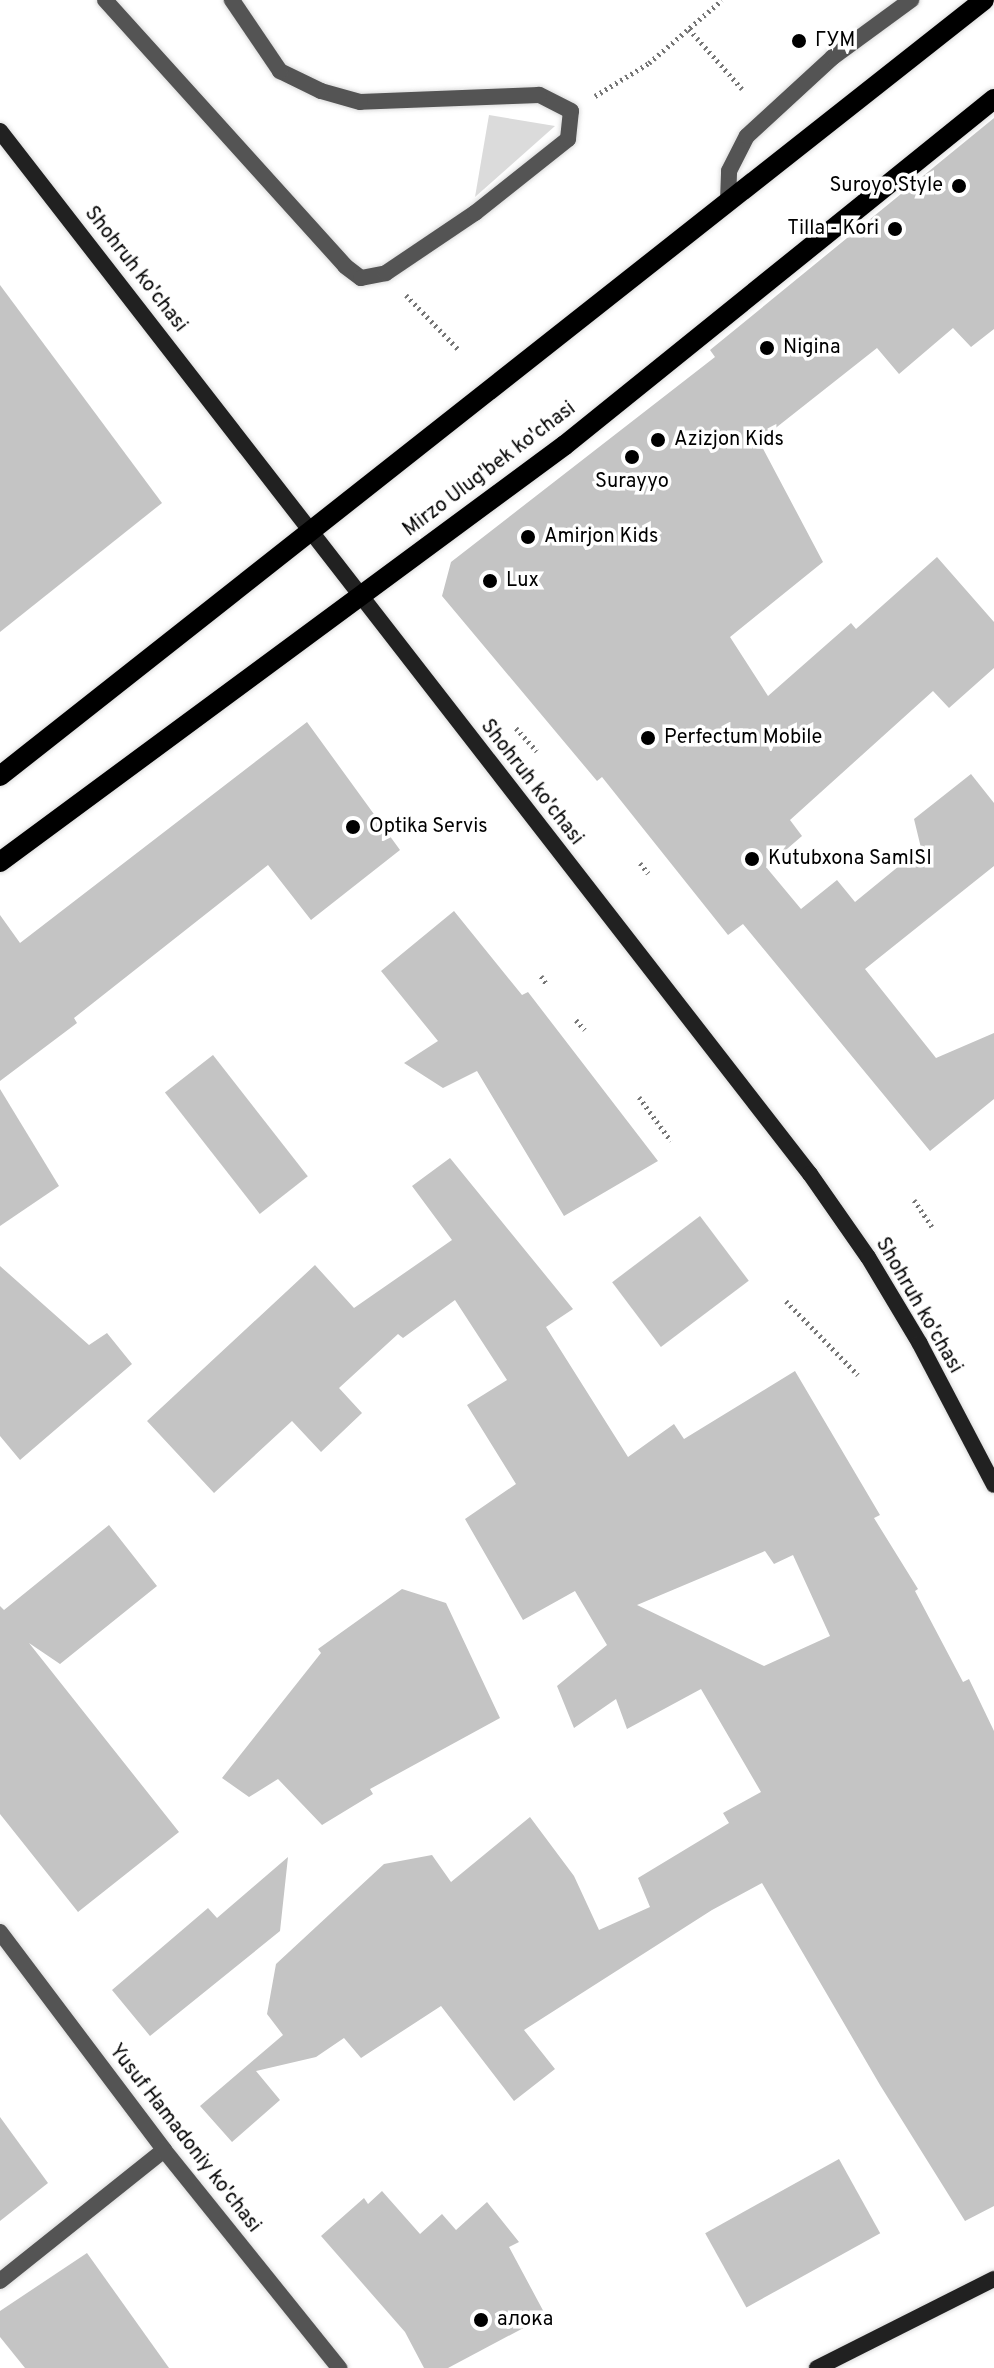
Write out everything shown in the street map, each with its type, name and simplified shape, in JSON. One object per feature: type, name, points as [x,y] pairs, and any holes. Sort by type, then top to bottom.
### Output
[{"type":"main road","points":[[0,776],[984,0]]},
{"type":"main road","name":"Mirzo Ulug'bek ko'chasi","points":[[0,862],[565,445],[994,99]]},
{"type":"main road","name":"Shohruh ko'chasi","points":[[0,131],[818,1186],[868,1257],[920,1344],[994,1485]]},
{"type":"main road","points":[[817,2368],[994,2279]]},
{"type":"street","points":[[105,0],[345,266],[361,278],[386,273],[475,213],[568,139],[571,111],[539,95],[360,102],[321,91],[280,71],[232,0]]},
{"type":"street","points":[[728,202],[729,171],[747,136],[833,57],[911,0]]},
{"type":"street","name":"Yusuf Hamadoniy ko'chasi","points":[[0,1932],[164,2150],[339,2368]]},
{"type":"street","points":[[0,2281],[164,2150]]},
{"type":"path","points":[[571,111],[649,63],[722,0]]},
{"type":"path","points":[[689,29],[742,89]]},
{"type":"path","points":[[386,273],[458,349]]},
{"type":"path","points":[[516,728],[537,751]]},
{"type":"path","points":[[640,863],[648,873]]},
{"type":"path","points":[[541,976],[547,985]]},
{"type":"path","points":[[576,1020],[585,1030]]},
{"type":"path","points":[[639,1097],[671,1141]]},
{"type":"path","points":[[914,1200],[932,1227]]},
{"type":"path","points":[[786,1301],[858,1375]]},
{"type":"shaded area","points":[[489,115],[555,126],[475,197]]},
{"type":"building","points":[[994,118],[994,329],[971,347],[953,328],[899,374],[877,348],[759,441],[823,562],[730,637],[768,696],[851,623],[856,629],[937,557],[994,622],[994,668],[949,708],[933,691],[790,820],[802,836],[766,867],[801,909],[837,880],[855,902],[921,848],[914,819],[971,774],[994,803],[994,866],[865,969],[936,1058],[994,1033],[994,1099],[930,1151],[743,924],[728,935],[602,777],[597,781],[442,596],[451,562],[715,357],[710,350]]},
{"type":"building","points":[[0,285],[162,503],[0,632]]},
{"type":"building","points":[[307,722],[400,850],[311,920],[268,865],[74,1018],[77,1023],[0,1081],[0,915],[20,943]]},
{"type":"building","points":[[454,911],[522,995],[528,992],[658,1161],[564,1216],[477,1071],[443,1088],[404,1063],[438,1041],[381,971]]},
{"type":"building","points":[[213,1055],[308,1176],[260,1214],[165,1093]]},
{"type":"building","points":[[0,1089],[59,1186],[0,1226]]},
{"type":"building","points":[[450,1158],[573,1309],[546,1327],[628,1457],[674,1424],[684,1439],[795,1371],[880,1515],[874,1518],[918,1589],[915,1591],[963,1682],[969,1679],[994,1731],[994,2206],[965,2221],[880,2085],[762,1883],[712,1910],[524,2030],[555,2069],[514,2101],[441,2006],[361,2058],[344,2038],[316,2057],[256,2071],[280,2100],[232,2142],[200,2106],[283,2035],[267,2014],[276,1964],[384,1864],[432,1855],[451,1882],[530,1817],[574,1876],[599,1930],[650,1907],[638,1878],[729,1823],[723,1813],[761,1792],[701,1689],[627,1729],[616,1699],[574,1728],[557,1686],[607,1645],[575,1591],[523,1620],[465,1519],[516,1484],[467,1405],[507,1380],[455,1300],[403,1338],[398,1334],[339,1388],[362,1413],[321,1452],[292,1421],[214,1493],[147,1421],[315,1265],[354,1308],[452,1240],[412,1186]],"holes":[[[765,1551],[774,1564],[793,1555],[830,1636],[764,1666],[637,1605]]]},
{"type":"building","points":[[700,1216],[749,1281],[661,1347],[612,1282]]},
{"type":"building","points":[[0,1266],[89,1345],[107,1333],[132,1364],[20,1460],[0,1436]]},
{"type":"building","points":[[109,1525],[157,1586],[60,1664],[29,1643],[179,1832],[78,1912],[0,1814],[0,1606],[4,1610]]},
{"type":"building","points":[[402,1589],[446,1603],[500,1718],[370,1789],[373,1794],[322,1825],[278,1779],[249,1797],[222,1778],[321,1653],[318,1649]]},
{"type":"building","points":[[288,1857],[280,1931],[150,2036],[112,1990],[208,1908],[217,1918]]},
{"type":"building","points":[[0,2117],[48,2183],[0,2221]]},
{"type":"building","points":[[839,2159],[880,2233],[746,2308],[705,2233]]},
{"type":"building","points":[[382,2191],[420,2234],[442,2214],[456,2230],[487,2202],[519,2242],[509,2247],[546,2316],[448,2368],[424,2368],[405,2332],[321,2236],[364,2198],[368,2204]]},
{"type":"building","points":[[87,2253],[169,2368],[25,2368],[0,2337],[0,2311]]},
{"type":"place","name":"ГУМ","points":[[799,41]]},
{"type":"place","name":"Suroyo Style","points":[[959,186]]},
{"type":"place","name":"Tilla - Kori","points":[[895,229]]},
{"type":"place","name":"Nigina","points":[[767,348]]},
{"type":"place","name":"Azizjon Kids","points":[[658,440]]},
{"type":"place","name":"Surayyo","points":[[632,457]]},
{"type":"place","name":"Amirjon Kids","points":[[528,537]]},
{"type":"place","name":"Lux","points":[[490,581]]},
{"type":"place","name":"Perfectum Mobile","points":[[648,738]]},
{"type":"place","name":"Optika Servis","points":[[353,827]]},
{"type":"place","name":"Kutubxona SamISI","points":[[752,859]]},
{"type":"place","name":"алока","points":[[481,2320]]}]
